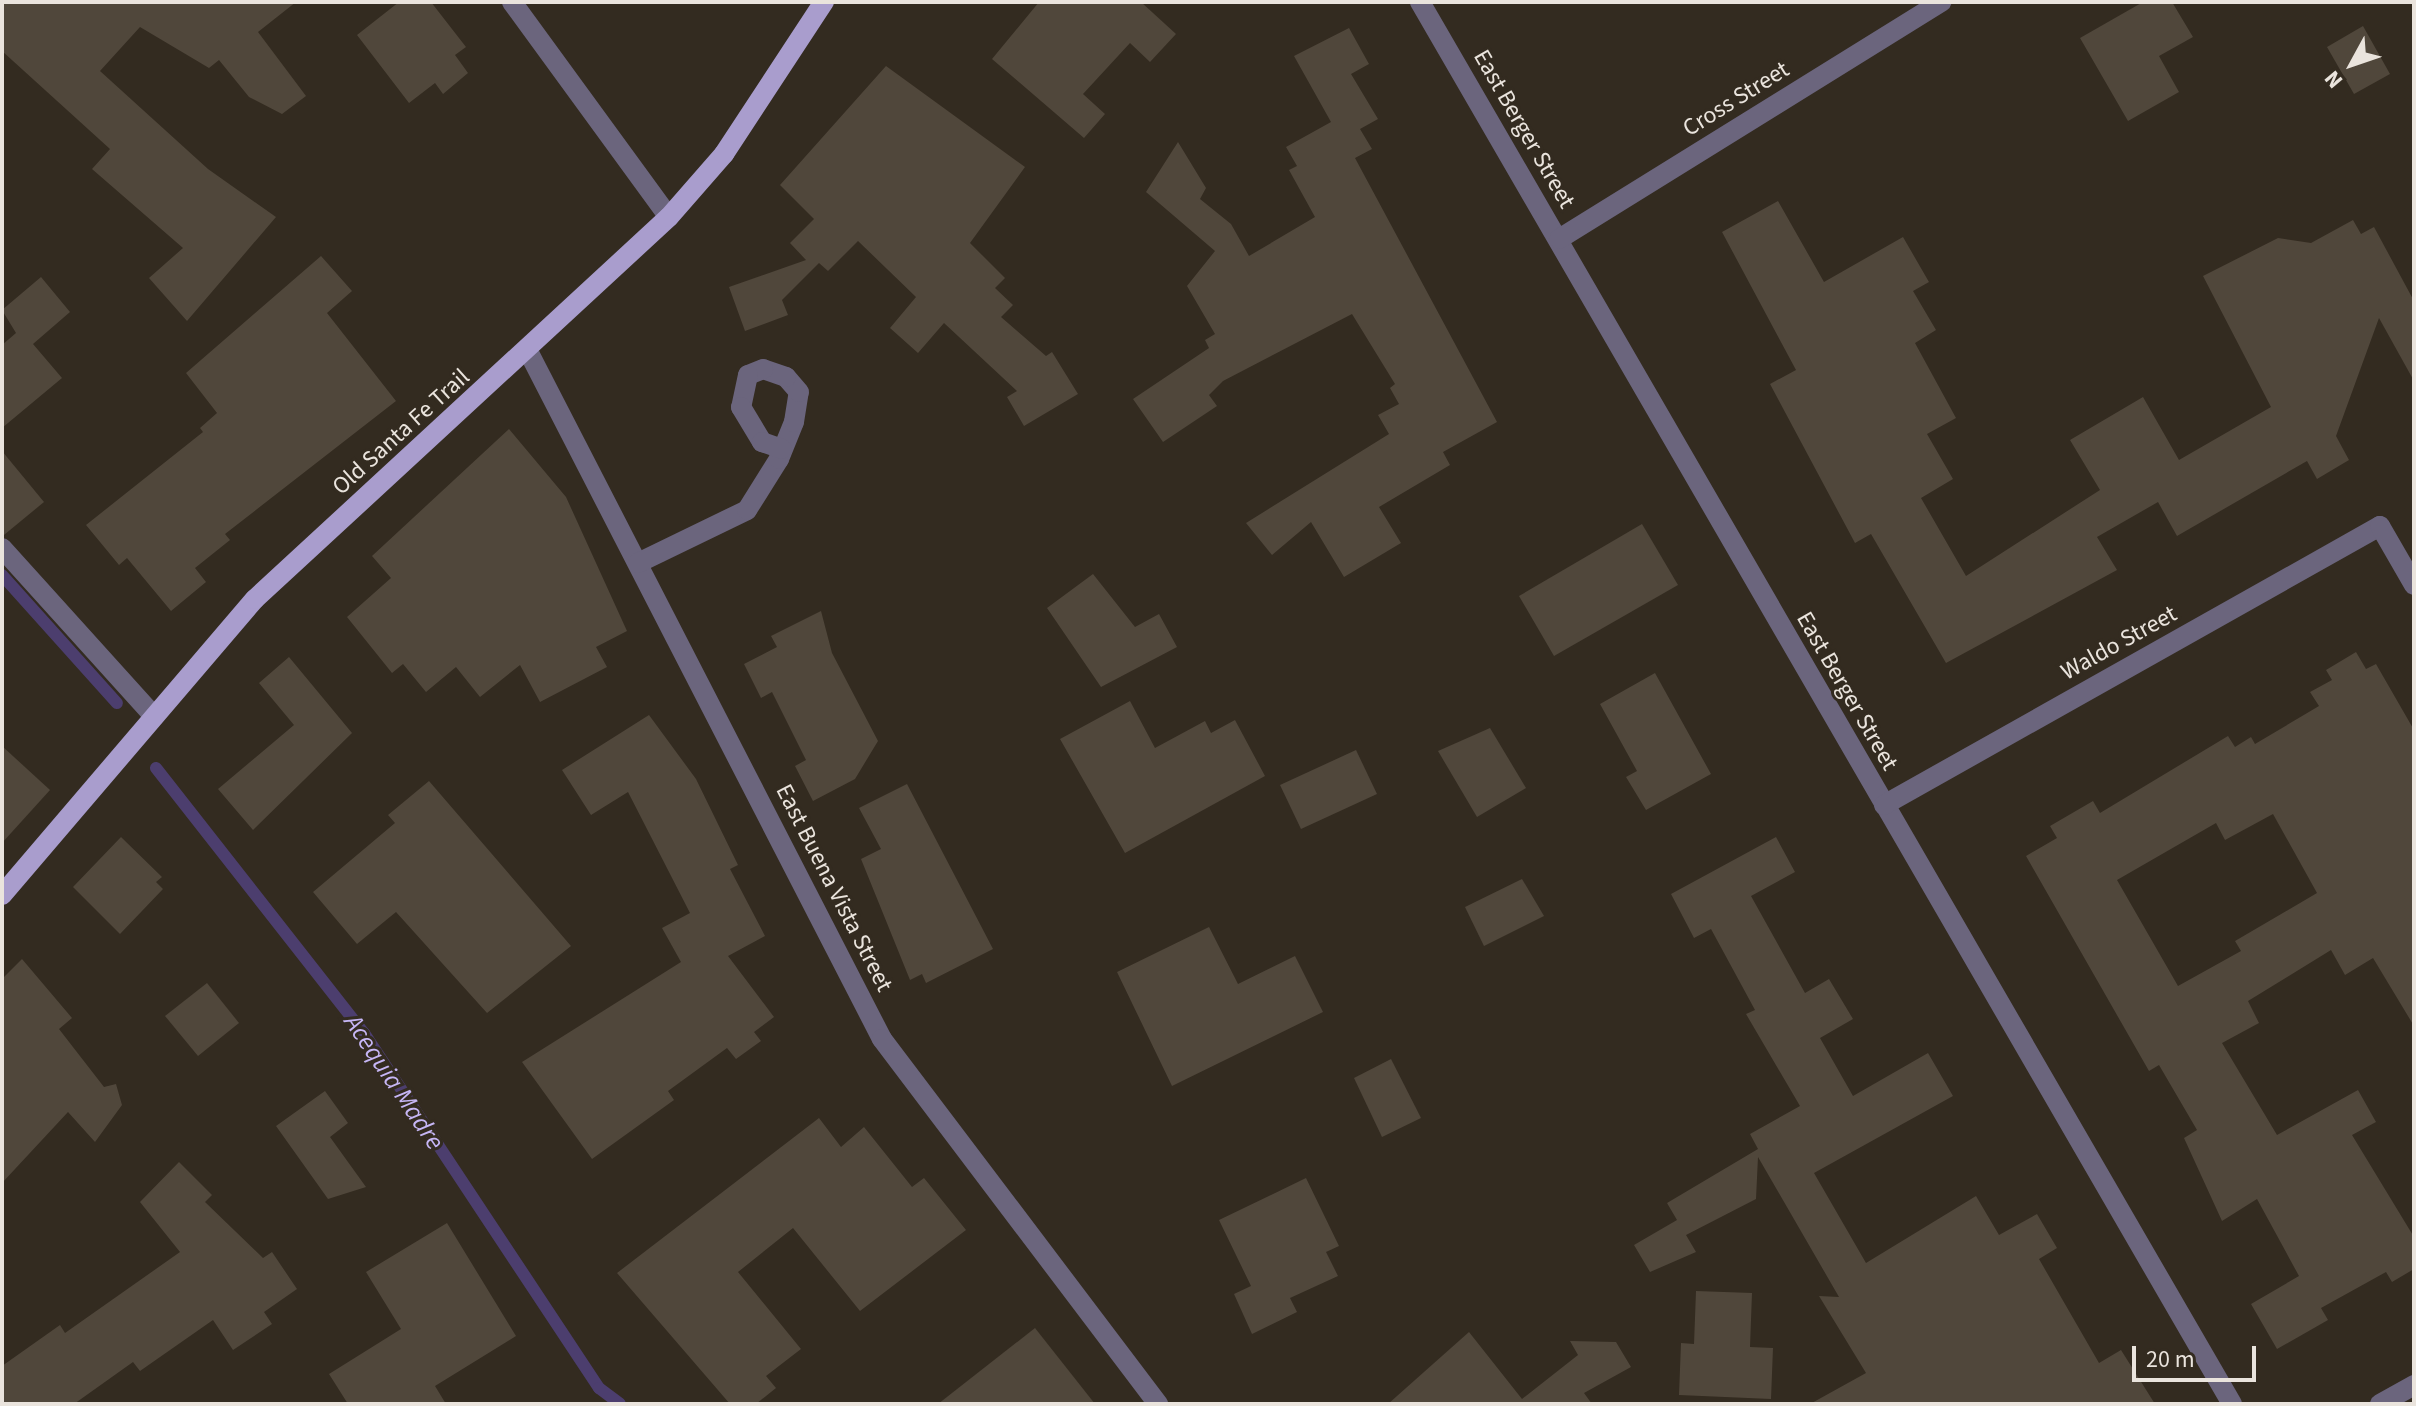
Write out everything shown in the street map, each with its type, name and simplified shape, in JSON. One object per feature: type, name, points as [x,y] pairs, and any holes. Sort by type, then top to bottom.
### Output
[{"type":"main road","name":"Old Santa Fe Trail","points":[[2,895],[255,599],[529,353],[669,217],[724,154],[824,2]]},
{"type":"street","points":[[512,2],[669,217]]},
{"type":"street","name":"East Berger Street","points":[[1420,2],[2232,1404]]},
{"type":"street","name":"Cross Street","points":[[1559,239],[1941,2]]},
{"type":"street","name":"East Buena Vista Street","points":[[529,353],[882,1039],[1158,1404]]},
{"type":"street","points":[[638,563],[747,510],[782,449]]},
{"type":"street","name":"Waldo Street","points":[[1884,805],[2380,526],[2414,585]]},
{"type":"street","points":[[2,548],[154,716]]},
{"type":"street","points":[[2380,1404],[2414,1385]]},
{"type":"building","points":[[2,2],[296,2],[258,32],[306,96],[282,114],[249,97],[219,60],[209,68],[140,27],[100,71],[208,169],[276,217],[187,321],[149,278],[183,248],[92,169],[110,149],[2,51]]},
{"type":"building","points":[[399,2],[431,2],[466,47],[455,55],[468,73],[443,94],[435,83],[409,103],[357,35]]},
{"type":"building","points":[[1039,2],[1141,2],[1176,34],[1150,62],[1130,43],[1083,94],[1105,114],[1084,138],[992,59]]},
{"type":"building","points":[[2143,2],[2172,2],[2193,37],[2159,56],[2179,92],[2128,121],[2080,38]]},
{"type":"building","points":[[2363,26],[2390,74],[2354,94],[2327,47]]},
{"type":"building","points":[[1349,28],[1369,64],[1351,74],[1378,119],[1360,129],[1372,149],[1355,158],[1497,422],[1443,452],[1450,465],[1379,507],[1401,543],[1344,577],[1311,522],[1272,555],[1246,523],[1389,434],[1378,415],[1399,404],[1390,388],[1395,384],[1352,314],[1223,381],[1209,395],[1217,406],[1163,442],[1133,399],[1209,348],[1205,340],[1215,334],[1187,286],[1215,251],[1146,192],[1178,142],[1206,188],[1200,199],[1231,224],[1249,256],[1315,217],[1289,170],[1297,166],[1286,147],[1331,122],[1294,56]]},
{"type":"building","points":[[886,66],[1025,167],[970,243],[1005,278],[995,288],[1013,305],[1001,317],[1046,356],[1052,352],[1078,394],[1024,426],[1007,397],[1017,391],[944,323],[918,353],[890,328],[916,297],[858,241],[828,271],[819,263],[782,300],[788,315],[745,331],[729,287],[806,260],[790,243],[814,219],[780,185]]},
{"type":"building","points":[[1778,201],[1824,282],[1903,237],[1929,282],[1913,291],[1936,330],[1915,343],[1956,418],[1927,434],[1953,479],[1921,498],[1966,576],[2100,490],[2070,440],[2143,397],[2179,460],[2271,407],[2203,276],[2278,238],[2311,243],[2353,220],[2361,234],[2374,227],[2414,301],[2414,381],[2379,318],[2336,436],[2349,460],[2317,479],[2307,461],[2177,536],[2158,502],[2097,537],[2117,570],[1946,663],[1871,534],[1855,543],[1770,384],[1796,370],[1722,232]]},
{"type":"building","points":[[321,256],[352,291],[327,313],[396,401],[225,534],[230,540],[195,568],[206,582],[171,611],[127,558],[119,565],[86,525],[203,432],[200,428],[217,413],[186,373]]},
{"type":"building","points":[[41,277],[70,312],[33,344],[62,378],[2,428],[2,345],[16,333],[2,310]]},
{"type":"building","points":[[509,429],[566,497],[627,631],[596,647],[607,667],[540,702],[520,665],[480,697],[456,667],[426,692],[403,664],[392,673],[347,617],[391,578],[372,556]]},
{"type":"building","points":[[2,451],[44,502],[4,535],[2,535]]},
{"type":"building","points":[[1642,524],[1678,585],[1554,656],[1519,596]]},
{"type":"building","points":[[1093,574],[1135,627],[1159,614],[1177,647],[1101,687],[1047,608]]},
{"type":"building","points":[[821,611],[832,653],[878,741],[855,779],[813,801],[795,766],[806,760],[772,692],[761,698],[744,664],[777,647],[771,636]]},
{"type":"building","points":[[2356,652],[2366,669],[2376,664],[2414,730],[2414,1026],[2373,958],[2345,975],[2331,950],[2248,1001],[2259,1023],[2222,1043],[2277,1135],[2358,1090],[2376,1122],[2352,1135],[2414,1237],[2414,1269],[2392,1282],[2386,1272],[2321,1308],[2328,1320],[2277,1349],[2251,1304],[2299,1276],[2257,1199],[2222,1221],[2184,1138],[2197,1130],[2159,1065],[2149,1071],[2026,856],[2057,838],[2050,826],[2093,801],[2100,813],[2228,736],[2235,747],[2251,737],[2255,744],[2319,706],[2310,692],[2332,680],[2326,670]],"holes":[[[2273,814],[2317,893],[2235,941],[2241,951],[2178,986],[2117,880],[2216,823],[2225,840]]]},
{"type":"building","points":[[289,657],[352,733],[253,830],[218,789],[294,725],[259,683]]},
{"type":"building","points":[[1655,673],[1711,774],[1646,810],[1626,777],[1637,771],[1600,704]]},
{"type":"building","points":[[1130,701],[1155,748],[1205,721],[1211,733],[1235,720],[1265,776],[1125,853],[1060,739]]},
{"type":"building","points":[[649,715],[696,779],[738,865],[730,869],[765,936],[728,956],[774,1017],[754,1032],[761,1041],[736,1059],[727,1048],[668,1091],[674,1100],[592,1159],[522,1062],[681,962],[662,928],[690,913],[628,792],[591,815],[562,770]]},
{"type":"building","points":[[1490,728],[1526,788],[1477,817],[1438,751]]},
{"type":"building","points":[[2,746],[50,790],[2,843]]},
{"type":"building","points":[[1356,750],[1377,794],[1301,829],[1280,785]]},
{"type":"building","points":[[429,781],[571,946],[487,1013],[396,912],[357,944],[313,892],[395,823],[388,815]]},
{"type":"building","points":[[907,784],[993,949],[926,983],[922,974],[910,980],[861,859],[881,849],[859,808]]},
{"type":"building","points":[[121,837],[162,877],[156,882],[163,889],[120,934],[73,887]]},
{"type":"building","points":[[1776,837],[1795,872],[1751,896],[1805,993],[1829,979],[1853,1019],[1820,1038],[1853,1096],[1928,1053],[1953,1096],[1814,1173],[1866,1263],[1976,1196],[1999,1235],[2037,1214],[2057,1248],[2039,1259],[2099,1363],[2121,1350],[2155,1404],[1810,1404],[1866,1373],[1819,1296],[1839,1297],[1758,1157],[1756,1199],[1686,1235],[1696,1252],[1650,1272],[1634,1245],[1677,1220],[1667,1203],[1758,1149],[1750,1134],[1800,1106],[1746,1014],[1755,1010],[1711,929],[1694,938],[1671,894]]},
{"type":"building","points":[[1522,879],[1544,916],[1484,946],[1465,907]]},
{"type":"building","points":[[1209,927],[1238,984],[1295,956],[1323,1012],[1172,1086],[1117,972]]},
{"type":"building","points":[[22,959],[72,1018],[59,1029],[104,1087],[116,1084],[122,1105],[95,1142],[68,1112],[2,1183],[2,979]]},
{"type":"building","points":[[207,983],[239,1023],[198,1056],[165,1016]]},
{"type":"building","points":[[1391,1059],[1421,1118],[1382,1137],[1354,1078]]},
{"type":"building","points":[[325,1091],[348,1123],[330,1137],[366,1187],[328,1199],[276,1126]]},
{"type":"building","points":[[819,1118],[841,1147],[864,1127],[912,1187],[924,1178],[966,1230],[860,1311],[793,1228],[738,1272],[801,1349],[766,1376],[776,1388],[756,1404],[730,1404],[617,1273]]},
{"type":"building","points":[[179,1162],[212,1195],[205,1202],[263,1258],[272,1252],[297,1289],[264,1312],[272,1324],[233,1350],[213,1320],[140,1371],[133,1362],[74,1404],[2,1404],[2,1366],[60,1325],[65,1333],[180,1252],[140,1202]]},
{"type":"building","points":[[1306,1178],[1339,1246],[1326,1252],[1338,1276],[1290,1298],[1297,1312],[1252,1334],[1234,1294],[1251,1286],[1219,1220]]},
{"type":"building","points":[[447,1223],[516,1336],[435,1386],[446,1404],[348,1404],[329,1374],[401,1329],[366,1272]]},
{"type":"building","points":[[1696,1291],[1752,1293],[1750,1347],[1773,1348],[1771,1399],[1679,1395],[1681,1343],[1694,1344]]},
{"type":"building","points":[[1035,1328],[1095,1404],[938,1404]]},
{"type":"building","points":[[1469,1332],[1522,1399],[1578,1355],[1570,1341],[1616,1342],[1631,1367],[1584,1393],[1592,1404],[1388,1404]]},
{"type":"waterway","name":"Acequia Madre","points":[[2,575],[117,703]]},
{"type":"waterway","name":"Acequia Madre","points":[[156,768],[364,1033],[599,1388],[620,1404]]}]
